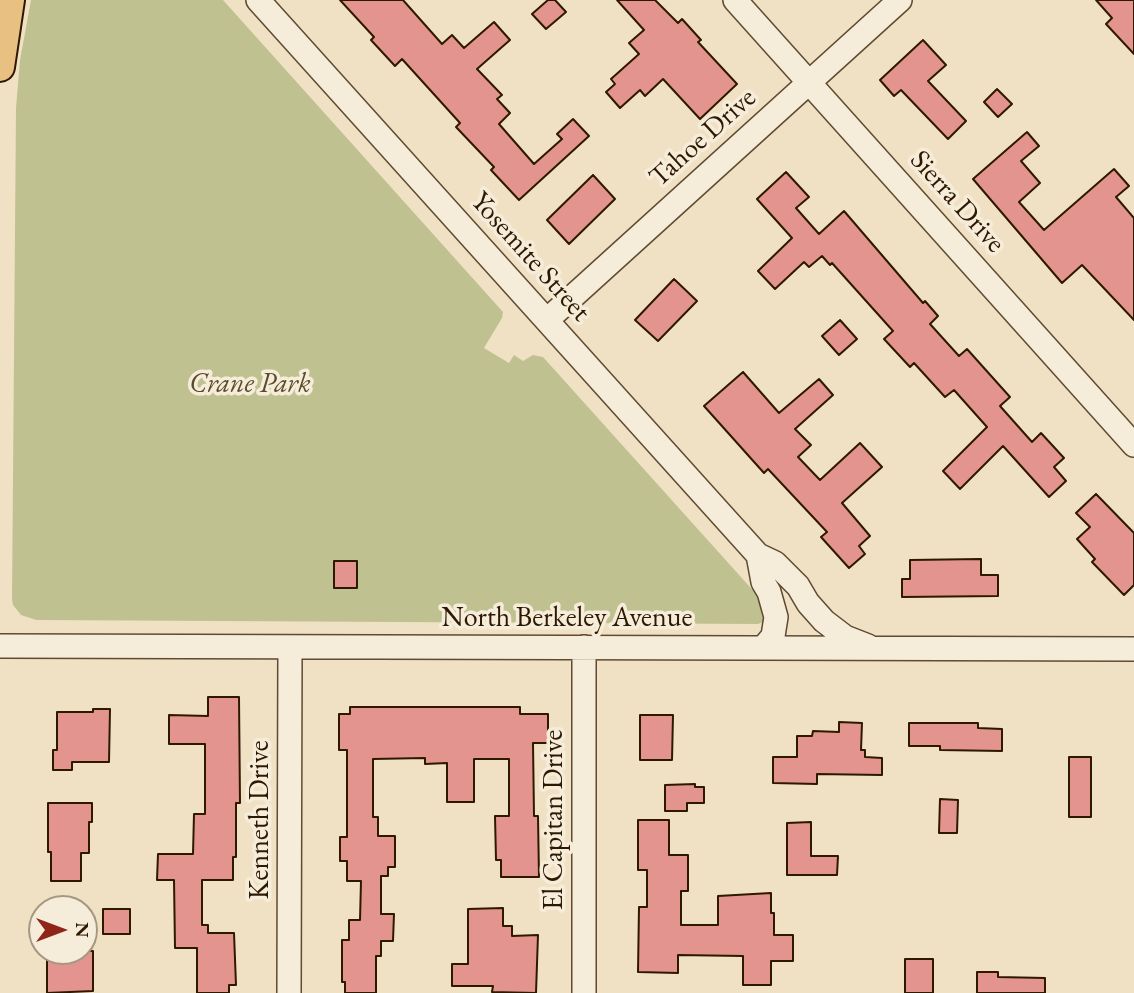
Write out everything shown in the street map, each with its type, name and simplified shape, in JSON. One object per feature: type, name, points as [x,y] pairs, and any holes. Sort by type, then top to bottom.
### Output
[{"type":"main road","points":[[0,67],[10,0]]},
{"type":"street","name":"Yosemite Street","points":[[258,0],[758,555],[775,563],[798,586],[808,603],[824,621],[845,637],[874,649]]},
{"type":"street","name":"Sierra Drive","points":[[735,0],[1134,444]]},
{"type":"street","name":"Tahoe Drive","points":[[547,320],[900,0]]},
{"type":"street","name":"Yosemite Street","points":[[758,555],[763,582],[769,592],[776,617],[773,636],[763,648]]},
{"type":"street","name":"North Berkeley Avenue","points":[[0,646],[1134,649]]},
{"type":"street","name":"El Capitan Drive","points":[[584,647],[584,993]]},
{"type":"street","name":"Kenneth Drive","points":[[289,993],[290,648]]},
{"type":"green space","name":"Crane Park","points":[[31,0],[223,0],[503,312],[484,348],[509,363],[514,355],[523,361],[533,355],[543,357],[767,606],[766,621],[758,624],[36,620],[21,615],[12,599],[16,108],[20,60]]},
{"type":"building","points":[[340,0],[403,0],[442,44],[452,35],[464,48],[494,22],[510,40],[477,69],[502,95],[497,99],[510,113],[499,124],[534,164],[562,139],[557,134],[573,119],[589,136],[519,200],[491,170],[494,167],[456,127],[460,123],[402,59],[395,66],[371,40],[374,37]]},
{"type":"building","points":[[548,0],[555,0],[566,12],[546,29],[532,14]]},
{"type":"building","points":[[617,0],[655,0],[678,23],[682,19],[701,40],[698,42],[737,84],[700,119],[663,79],[645,96],[640,90],[620,108],[606,92],[615,84],[611,79],[639,54],[629,43],[644,30]]},
{"type":"building","points":[[1096,0],[1134,0],[1134,54],[1106,24],[1112,18]]},
{"type":"building","points":[[923,40],[946,65],[928,81],[966,121],[948,139],[901,90],[894,96],[880,80]]},
{"type":"building","points":[[997,89],[1012,104],[998,117],[984,102]]},
{"type":"building","points":[[1027,132],[1039,146],[1021,161],[1040,183],[1019,202],[1044,230],[1114,169],[1129,186],[1116,197],[1134,218],[1134,320],[1082,265],[1062,283],[973,179]]},
{"type":"building","points":[[786,172],[809,197],[796,208],[819,234],[844,211],[923,303],[925,301],[938,316],[930,324],[959,356],[967,349],[1010,397],[1000,406],[1032,442],[1041,433],[1064,458],[1054,467],[1066,481],[1049,497],[1003,446],[960,489],[943,471],[987,427],[954,390],[945,397],[914,363],[910,367],[884,339],[893,331],[832,263],[830,265],[822,256],[809,267],[804,262],[775,289],[758,271],[792,238],[757,199]]},
{"type":"building","points":[[593,175],[615,199],[569,244],[547,220]]},
{"type":"building","points":[[674,279],[697,301],[658,341],[635,320]]},
{"type":"building","points":[[840,320],[857,339],[839,355],[822,336]]},
{"type":"building","points":[[743,372],[779,413],[819,379],[833,395],[795,429],[811,445],[798,457],[820,480],[860,443],[882,467],[842,503],[870,536],[859,546],[865,554],[849,568],[821,537],[827,532],[768,469],[764,473],[704,406]]},
{"type":"building","points":[[1096,494],[1134,533],[1134,585],[1124,595],[1092,562],[1095,559],[1077,539],[1090,527],[1076,513]]},
{"type":"building","points":[[981,559],[981,575],[998,575],[998,596],[902,597],[902,579],[910,579],[910,560]]},
{"type":"building","points":[[334,561],[357,561],[357,588],[334,588]]},
{"type":"building","points":[[208,697],[239,697],[240,803],[236,803],[236,857],[233,857],[233,880],[202,880],[202,925],[208,925],[208,933],[234,933],[236,985],[229,985],[229,993],[197,993],[197,948],[175,948],[174,880],[157,880],[158,854],[193,854],[194,814],[205,814],[205,744],[169,744],[169,715],[208,716]]},
{"type":"building","points":[[350,707],[520,707],[520,714],[548,714],[548,743],[533,743],[534,816],[538,816],[539,877],[501,877],[501,860],[496,860],[495,816],[509,816],[509,759],[474,759],[474,802],[447,802],[447,763],[425,764],[425,758],[373,759],[373,817],[378,817],[378,836],[395,836],[395,867],[388,867],[388,876],[381,876],[381,914],[394,914],[393,941],[381,941],[381,956],[376,956],[376,993],[345,993],[345,982],[342,982],[342,940],[349,940],[349,920],[360,920],[361,881],[347,881],[347,861],[340,861],[340,837],[347,837],[347,750],[339,750],[339,714],[350,714]]},
{"type":"building","points":[[93,709],[110,709],[109,762],[72,762],[72,770],[53,770],[53,750],[57,750],[57,712],[93,712]]},
{"type":"building","points":[[640,715],[673,715],[672,760],[640,760]]},
{"type":"building","points":[[839,722],[862,723],[861,750],[865,750],[865,757],[882,758],[882,775],[817,774],[817,784],[773,783],[773,757],[797,757],[797,736],[812,736],[813,731],[839,732]]},
{"type":"building","points":[[909,723],[978,723],[978,728],[1002,729],[1002,751],[940,750],[940,746],[909,746]]},
{"type":"building","points":[[1069,757],[1091,757],[1091,817],[1069,817]]},
{"type":"building","points":[[695,784],[695,787],[704,787],[704,803],[687,803],[687,811],[665,811],[665,785]]},
{"type":"building","points":[[940,799],[958,800],[957,833],[939,833]]},
{"type":"building","points":[[48,803],[92,803],[89,853],[81,853],[81,881],[51,881]]},
{"type":"building","points":[[638,820],[669,820],[669,855],[688,855],[688,891],[681,891],[681,925],[718,925],[718,896],[771,893],[774,935],[793,935],[793,961],[771,961],[771,985],[743,985],[743,956],[678,955],[678,973],[638,972],[639,907],[647,907],[647,870],[638,870]]},
{"type":"building","points":[[811,822],[811,856],[838,856],[837,875],[787,875],[787,823]]},
{"type":"building","points":[[503,908],[503,926],[512,926],[512,936],[538,935],[536,993],[492,992],[493,986],[452,986],[452,964],[468,964],[468,909]]},
{"type":"building","points":[[103,909],[130,909],[130,934],[103,934]]},
{"type":"building","points":[[905,959],[933,959],[933,993],[905,993]]},
{"type":"building","points":[[47,965],[93,965],[93,991],[47,993]]},
{"type":"building","points":[[977,972],[998,972],[998,977],[1045,978],[1045,993],[977,993]]}]
